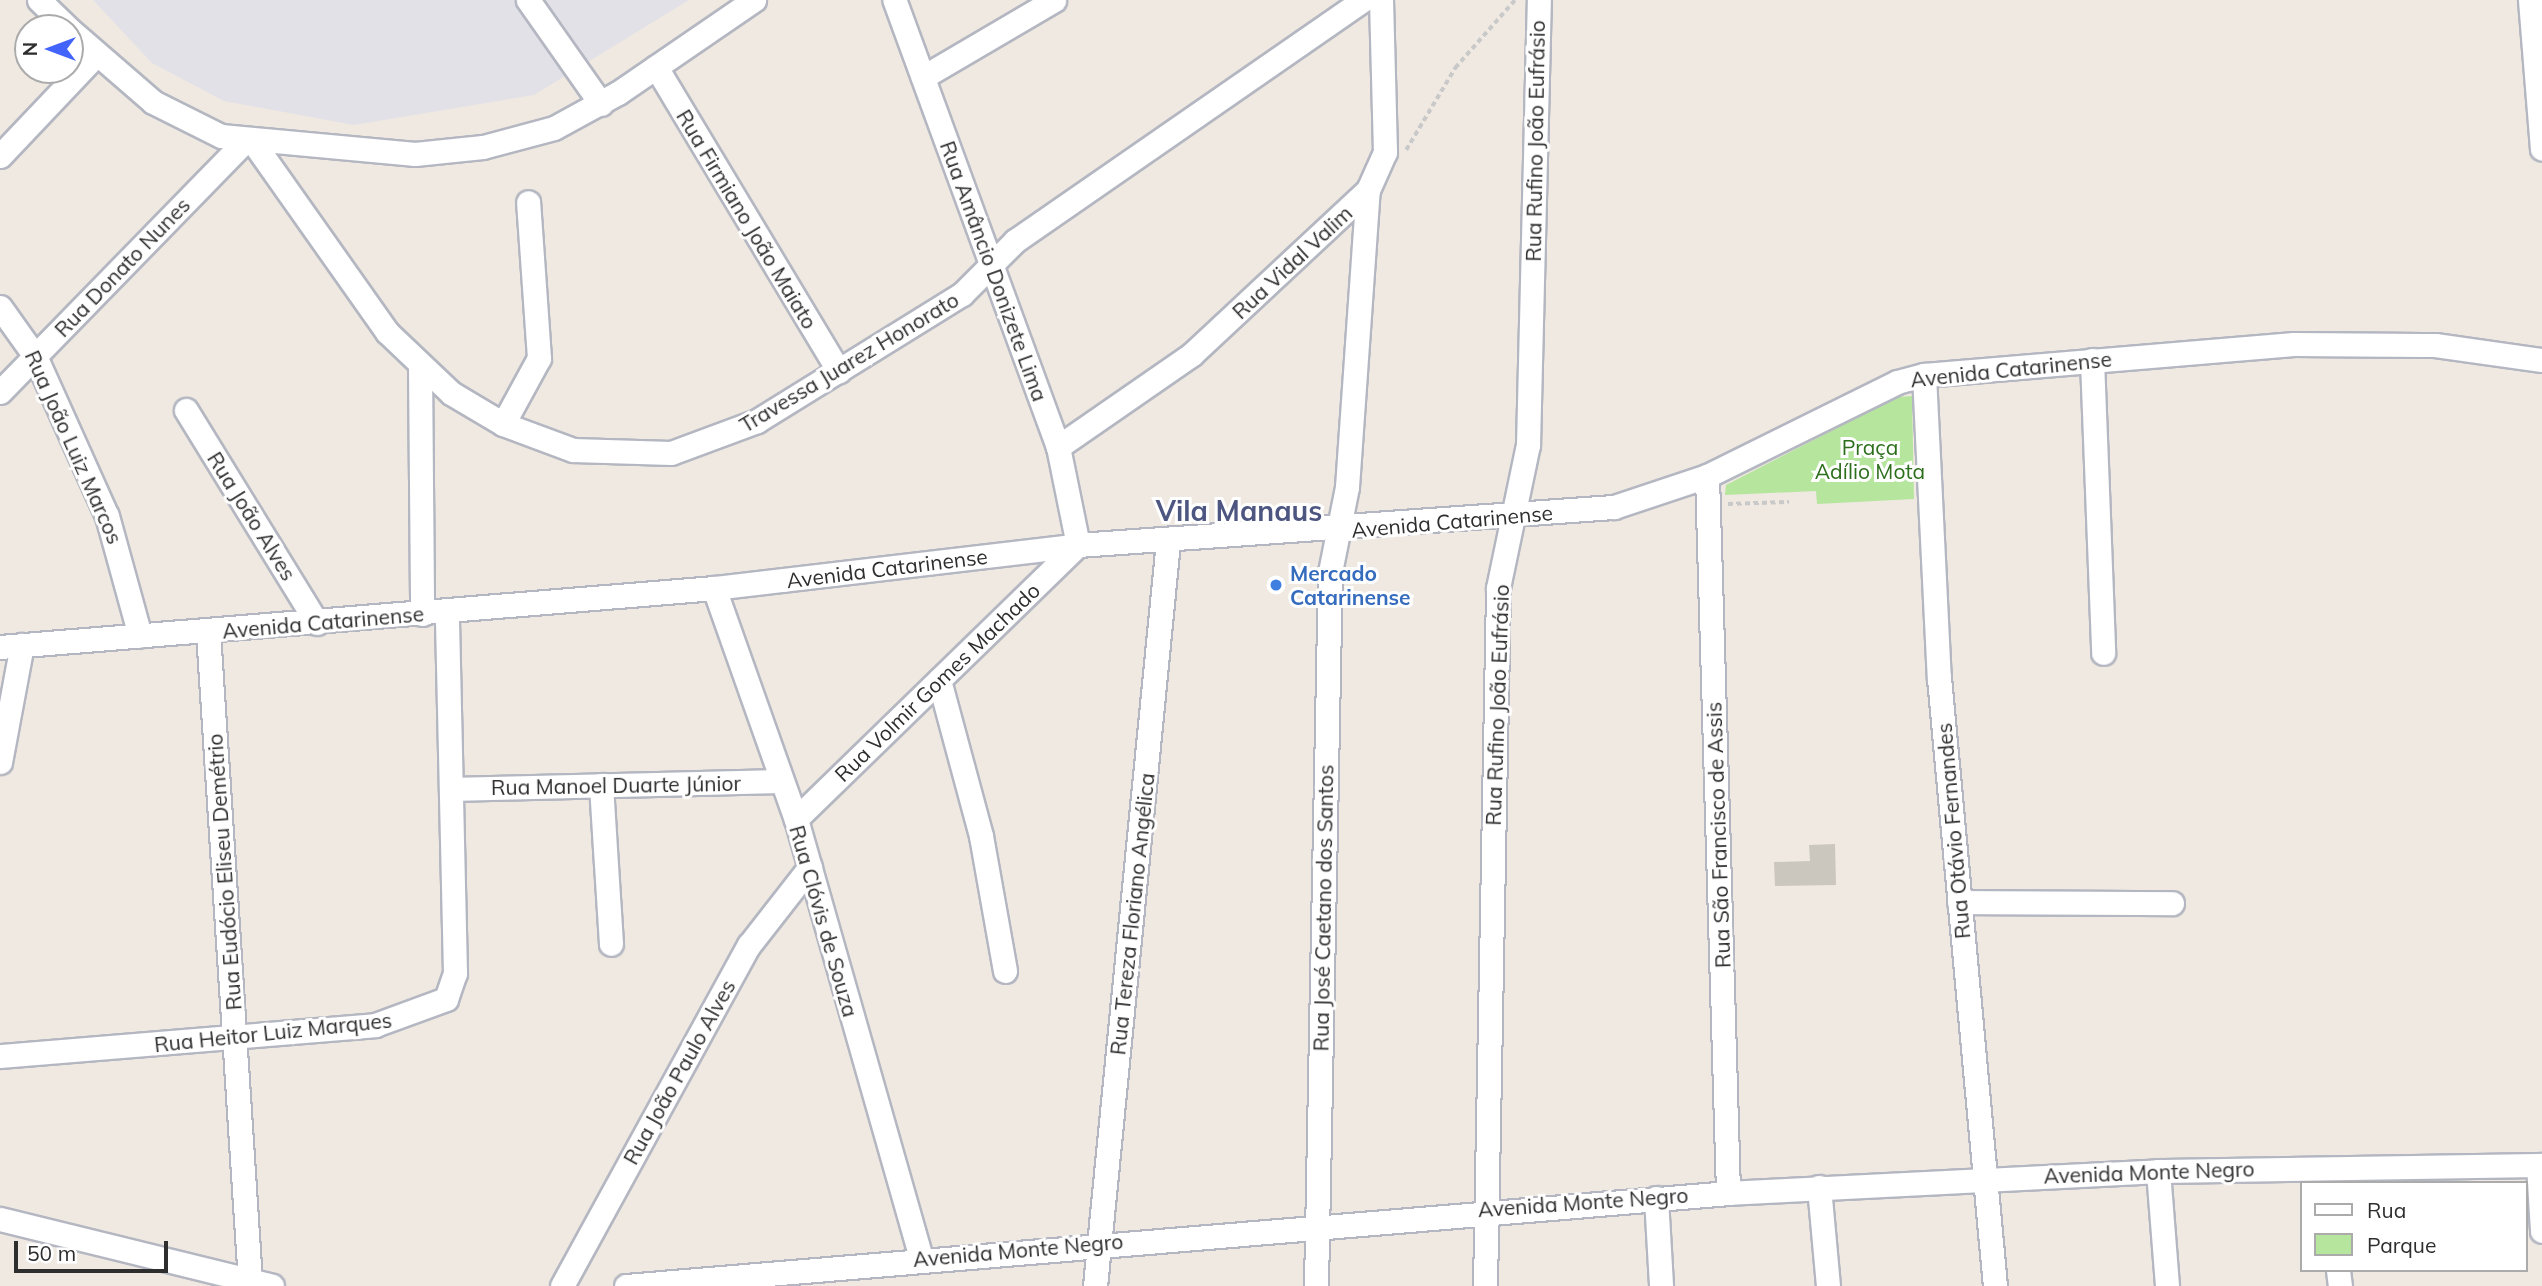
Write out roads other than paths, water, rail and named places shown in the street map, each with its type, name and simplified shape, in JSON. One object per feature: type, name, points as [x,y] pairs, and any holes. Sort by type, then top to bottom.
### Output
[{"type":"street","points":[[39,0],[53,14]]},
{"type":"street","points":[[528,0],[601,104]]},
{"type":"street","points":[[84,43],[177,118],[249,142],[370,153],[445,152],[543,132],[601,104],[754,0]]},
{"type":"street","name":"Rua Amâncio Donizete Lima","points":[[894,0],[1058,447],[1078,545]]},
{"type":"street","points":[[923,77],[1054,0]]},
{"type":"street","name":"Travessa Juarez Honorato","points":[[249,142],[358,295],[420,368],[503,424],[573,450],[671,453],[727,436],[839,371],[962,294],[1014,240],[1363,0]]},
{"type":"street","name":"Rua Vidal Valim","points":[[1058,447],[1191,355],[1368,190],[1381,166],[1381,0]]},
{"type":"street","name":"Rua Rufino João Eufrásio","points":[[1485,1286],[1483,1209],[1498,588],[1516,516],[1528,445],[1539,0]]},
{"type":"street","points":[[2530,0],[2542,149]]},
{"type":"street","points":[[0,156],[96,55]]},
{"type":"street","name":"Rua Firmiano João Maiato","points":[[656,67],[839,371]]},
{"type":"street","name":"Rua Donato Nunes","points":[[0,392],[249,142]]},
{"type":"street","name":"Rua José Caetano dos Santos","points":[[1316,1286],[1333,531],[1347,487],[1368,190]]},
{"type":"street","points":[[503,424],[539,358],[528,202]]},
{"type":"street","name":"Rua João Luiz Marcos","points":[[0,307],[35,356],[107,516],[139,636]]},
{"type":"street","name":"Avenida Catarinense","points":[[11,646],[208,632],[714,588],[1078,545],[1333,531],[1516,516],[1641,502],[1707,476],[1897,382],[1924,375],[2092,360],[2377,342],[2542,360]]},
{"type":"street","points":[[2092,360],[2103,653]]},
{"type":"street","points":[[420,368],[422,614]]},
{"type":"street","name":"Rua Otávio Fernandes","points":[[1924,375],[1939,678],[1995,1286]]},
{"type":"street","name":"Rua João Alves","points":[[186,410],[317,622]]},
{"type":"street","name":"Rua São Francisco de Assis","points":[[1707,476],[1728,1193]]},
{"type":"street","name":"Rua Tereza Floriano Angélica","points":[[1095,1286],[1168,542]]},
{"type":"street","name":"Rua Volmir Gomes Machado","points":[[796,819],[1078,545]]},
{"type":"street","name":"Rua Clóvis de Souza","points":[[714,588],[780,781],[796,819],[920,1259]]},
{"type":"street","name":"Rua Heitor Luiz Marques","points":[[0,1056],[375,1025],[446,999],[455,972],[447,612]]},
{"type":"street","name":"Rua Eudócio Eliseu Demétrio","points":[[208,632],[235,1037],[261,1283]]},
{"type":"street","points":[[0,762],[11,646]]},
{"type":"street","points":[[939,680],[981,836],[1005,971]]},
{"type":"street","name":"Rua Manoel Duarte Júnior","points":[[452,789],[780,781]]},
{"type":"street","points":[[601,785],[611,944]]},
{"type":"street","name":"Rua João Paulo Alves","points":[[562,1286],[749,945],[810,867]]},
{"type":"street","points":[[1959,902],[2172,903]]},
{"type":"street","points":[[2540,1165],[2542,1231]]},
{"type":"street","name":"Avenida Monte Negro","points":[[626,1286],[1483,1209],[1819,1187],[2158,1171],[2329,1175],[2540,1165]]},
{"type":"street","points":[[2158,1171],[2167,1286]]},
{"type":"street","points":[[1819,1187],[1828,1286]]},
{"type":"street","points":[[1656,1198],[1661,1286]]},
{"type":"street","points":[[0,1219],[261,1283]]},
{"type":"place","name":"Mercado Catarinense","points":[[1276,585]]},
{"type":"district","name":"Vila Manaus","points":[[1239,511]]},
{"type":"park label","name":"Praça Adílio Mota","points":[[1870,459]]}]
